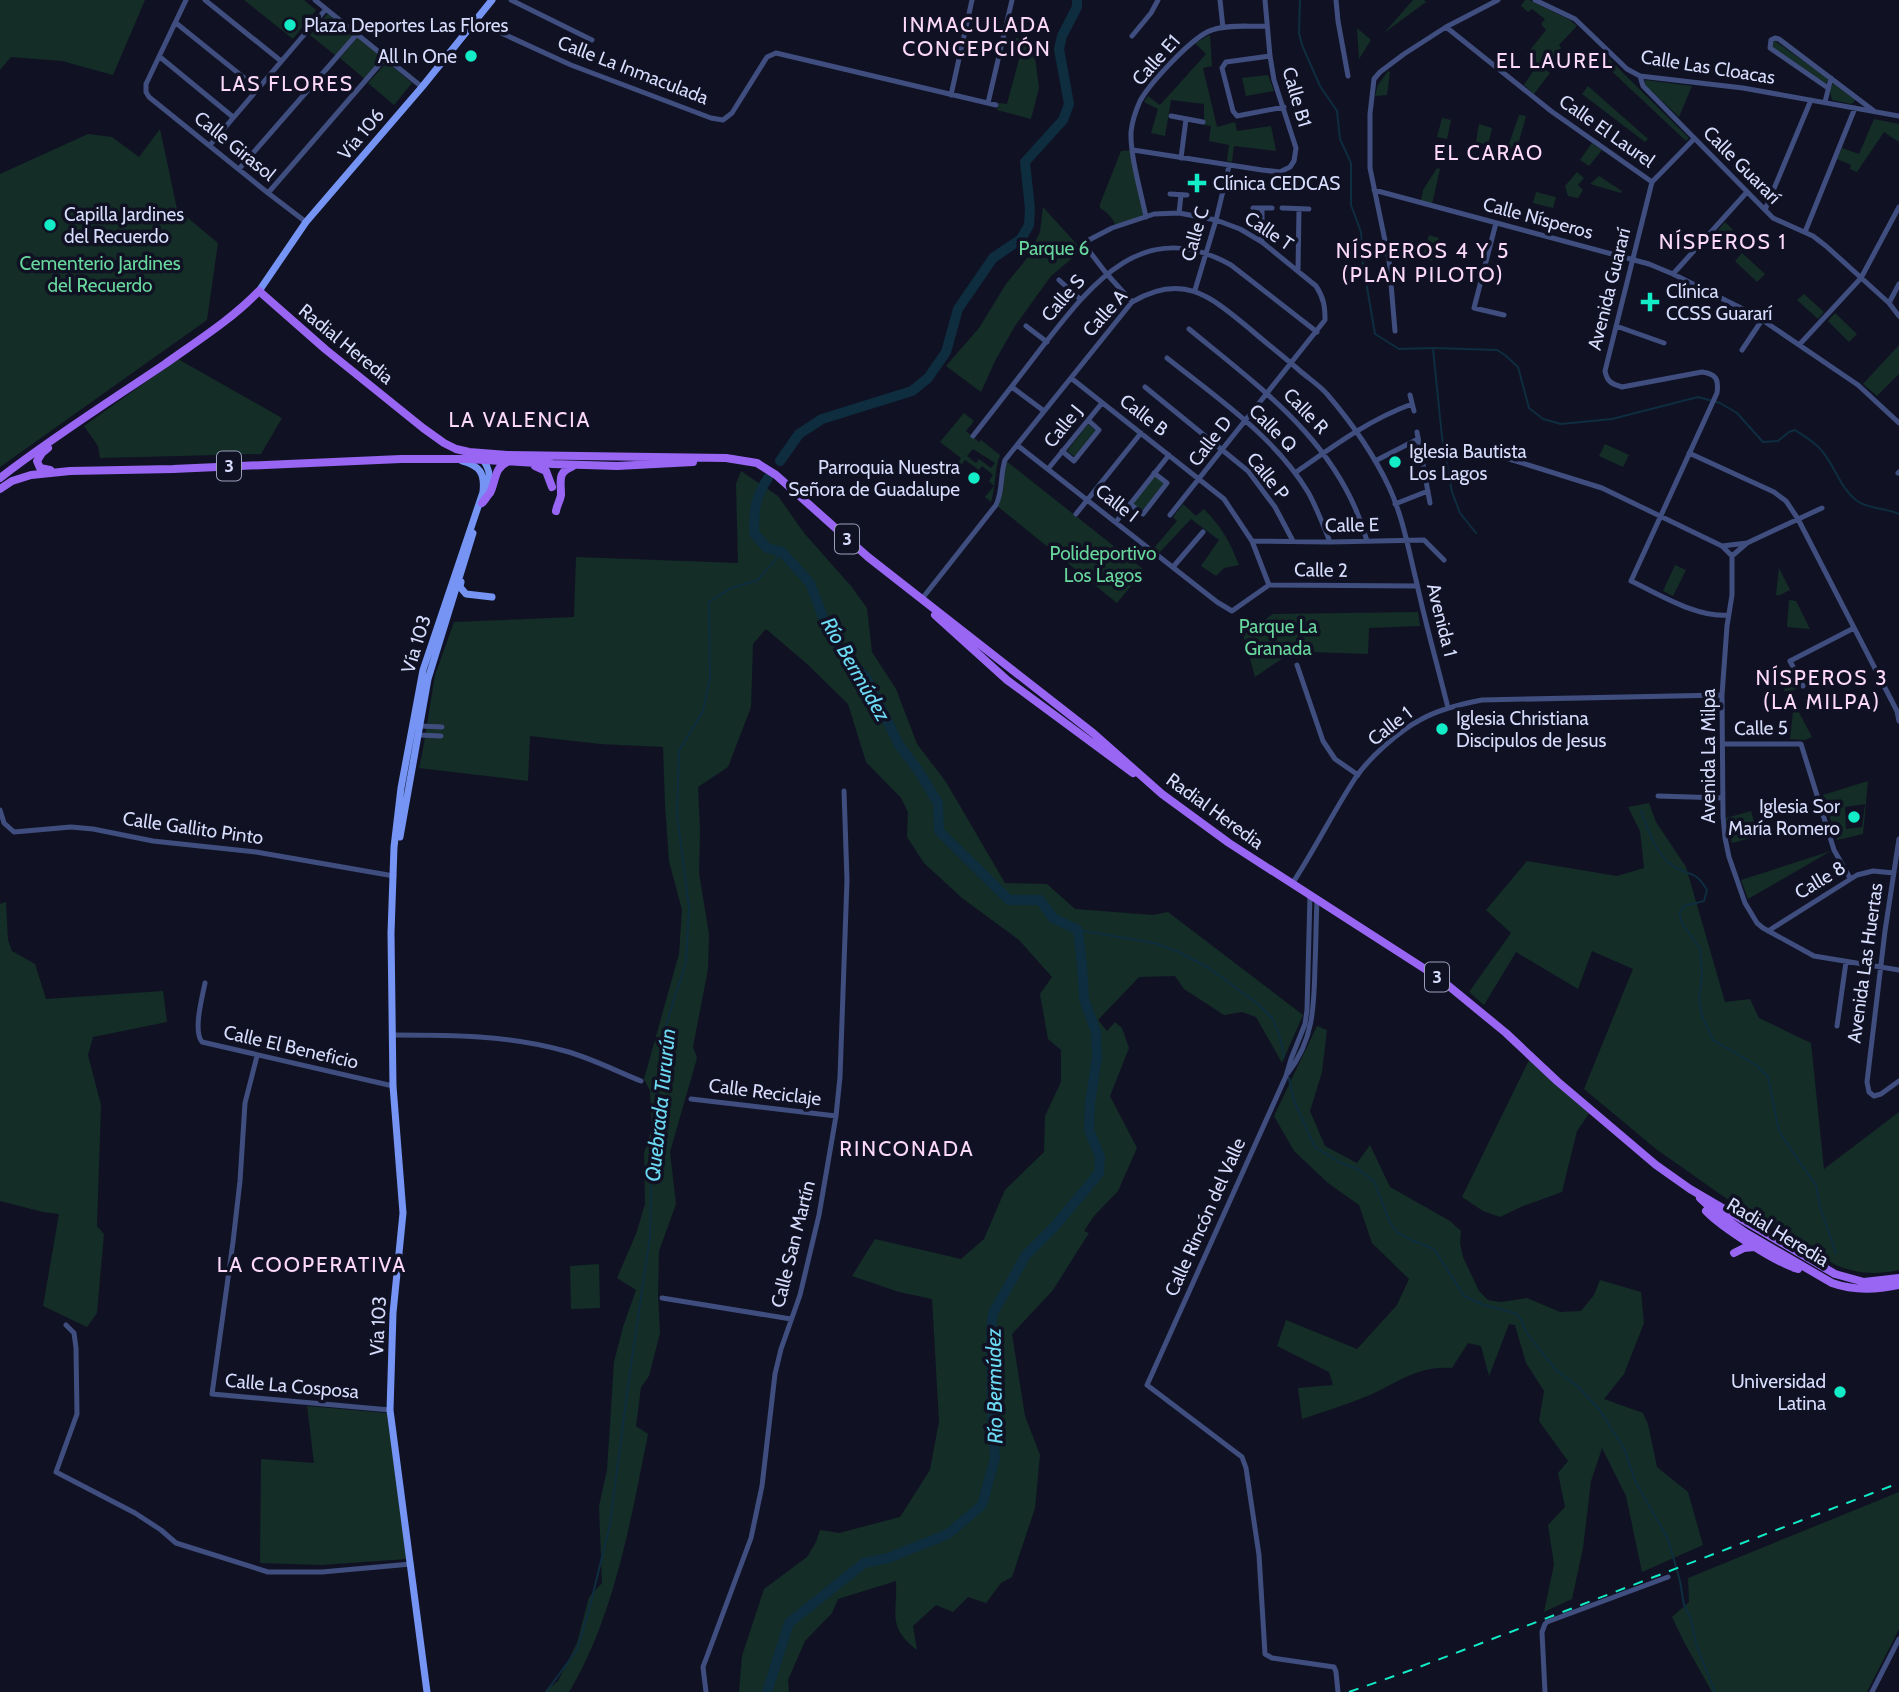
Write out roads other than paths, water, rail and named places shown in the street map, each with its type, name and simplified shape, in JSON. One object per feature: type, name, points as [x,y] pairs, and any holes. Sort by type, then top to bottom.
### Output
[{"type":"main road","name":"Vía 106","points":[[259,291],[306,222],[492,0]]},
{"type":"main road","points":[[0,478],[36,450],[239,311],[259,291]]},
{"type":"main road","name":"Radial Heredia","points":[[259,291],[423,428],[456,449],[507,455],[726,458],[765,467],[868,557],[1093,733],[1162,794],[1208,829],[1438,977],[1656,1165],[1695,1193],[1822,1268],[1850,1279],[1899,1282]]},
{"type":"main road","points":[[70,471],[40,468],[37,465],[38,457],[147,380],[172,358]]},
{"type":"main road","points":[[401,459],[434,455],[442,449],[444,443]]},
{"type":"main road","points":[[469,452],[484,459]]},
{"type":"main road","points":[[553,464],[560,460],[635,461],[683,457]]},
{"type":"main road","name":"Radial Heredia","points":[[0,489],[12,481],[31,475],[70,471],[401,459],[655,465],[726,458]]},
{"type":"main road","name":"Vía 103","points":[[427,1692],[390,1410],[393,1313],[403,1213],[393,1086],[391,933],[397,821],[417,697],[425,662],[483,492],[484,479],[472,464],[439,459]]},
{"type":"main road","name":"Vía 103","points":[[394,876],[428,679],[489,479],[484,459]]},
{"type":"main road","points":[[482,503],[490,492],[498,470],[511,461]]},
{"type":"main road","points":[[522,462],[546,471],[552,487]]},
{"type":"main road","points":[[556,511],[561,497],[561,476],[566,469],[579,464]]},
{"type":"main road","points":[[472,537],[460,587],[466,594],[492,597]]},
{"type":"main road","points":[[397,821],[413,735],[418,731],[415,720],[424,680],[441,625],[442,612],[451,602],[450,585]]},
{"type":"main road","points":[[921,600],[1007,680],[1162,794]]},
{"type":"main road","points":[[934,608],[959,633],[1003,669],[1007,680]]},
{"type":"main road","points":[[1007,680],[1017,680],[1052,708],[1093,733]]},
{"type":"main road","points":[[1695,1193],[1711,1216],[1732,1232],[1745,1237],[1756,1247],[1793,1268],[1813,1273]]},
{"type":"main road","name":"Radial Heredia","points":[[1695,1193],[1745,1237],[1841,1286],[1858,1289],[1884,1288],[1899,1282]]},
{"type":"main road","points":[[1732,1232],[1735,1240],[1734,1253],[1748,1247],[1756,1247]]},
{"type":"main road","points":[[1745,1237],[1754,1232],[1774,1243],[1781,1243]]},
{"type":"street","points":[[186,0],[160,57],[233,117]]},
{"type":"street","points":[[205,0],[281,61]]},
{"type":"street","points":[[315,0],[422,86]]},
{"type":"street","points":[[511,0],[592,40]]},
{"type":"street","points":[[951,94],[972,0]]},
{"type":"street","points":[[988,103],[1012,0]]},
{"type":"street","points":[[1132,36],[1158,0]]},
{"type":"street","points":[[1213,0],[1220,2],[1223,28]]},
{"type":"street","name":"Calle B1","points":[[1133,150],[1280,172],[1290,167],[1296,148],[1274,79],[1265,0]]},
{"type":"street","points":[[1336,0],[1349,76]]},
{"type":"street","points":[[1395,331],[1389,260],[1370,168],[1370,114],[1374,79],[1404,54],[1446,27],[1497,0]]},
{"type":"street","name":"Calle Las Cloacas","points":[[1535,0],[1575,19],[1627,69],[1640,76],[1743,88],[1899,117]]},
{"type":"street","points":[[210,145],[326,9]]},
{"type":"street","name":"Calle La Inmaculada","points":[[475,21],[571,65],[711,118],[723,120],[732,113],[767,57],[775,53],[996,105]]},
{"type":"street","points":[[176,23],[258,89]]},
{"type":"street","name":"Calle E1","points":[[1146,217],[1131,133],[1141,100],[1156,80],[1198,37],[1223,28],[1266,26]]},
{"type":"street","name":"Calle El Laurel","points":[[1446,27],[1551,111],[1652,182]]},
{"type":"street","points":[[239,169],[357,34]]},
{"type":"street","points":[[1828,88],[1770,48],[1769,43],[1775,38],[1779,39],[1877,113]]},
{"type":"street","points":[[1002,41],[1014,43]]},
{"type":"street","points":[[1270,56],[1226,62],[1223,65],[1233,111],[1237,116],[1284,107]]},
{"type":"street","name":"Calle Girasol","points":[[160,57],[146,84],[149,97],[306,222]]},
{"type":"street","points":[[268,193],[385,58]]},
{"type":"street","name":"Calle Guararí","points":[[1640,76],[1643,86],[1765,210],[1780,222],[1805,232],[1826,246],[1889,303],[1899,316]]},
{"type":"street","points":[[1825,102],[1831,78]]},
{"type":"street","points":[[1765,210],[1811,100]]},
{"type":"street","points":[[1805,232],[1855,108]]},
{"type":"street","points":[[1171,116],[1203,122]]},
{"type":"street","points":[[1181,158],[1186,119]]},
{"type":"street","points":[[1652,182],[1694,139]]},
{"type":"street","name":"Calle C","points":[[1195,290],[1229,166]]},
{"type":"street","name":"Avenida Guararí","points":[[1652,182],[1605,371],[1607,379],[1622,387],[1702,372],[1711,373],[1718,386],[1631,581],[1696,611],[1728,615]]},
{"type":"street","name":"Calle Nísperos","points":[[1374,190],[1633,260],[1673,274],[1740,306],[1762,320],[1858,385],[1899,423]]},
{"type":"street","points":[[1673,274],[1746,192]]},
{"type":"street","points":[[1170,194],[1184,195],[1178,213]]},
{"type":"street","points":[[1799,345],[1861,278],[1899,206]]},
{"type":"street","points":[[1253,208],[1272,208]]},
{"type":"street","points":[[1262,208],[1262,242]]},
{"type":"street","points":[[1282,208],[1309,209]]},
{"type":"street","points":[[1298,271],[1299,209]]},
{"type":"street","name":"Calle T","points":[[1106,273],[1083,243],[1112,228],[1154,214],[1178,213],[1216,220],[1240,229],[1262,242],[1316,286],[1325,304],[1325,320]]},
{"type":"street","points":[[1496,223],[1474,309],[1504,315]]},
{"type":"street","name":"Calle S","points":[[973,436],[1080,299],[1106,273],[1129,258],[1149,251],[1167,248],[1206,253],[1231,265],[1317,332]]},
{"type":"street","points":[[1106,273],[1132,302]]},
{"type":"street","points":[[1059,280],[1080,299]]},
{"type":"street","points":[[1889,303],[1899,284]]},
{"type":"street","name":"Calle A","points":[[921,600],[996,505],[1000,496],[1005,460],[1132,302],[1144,295],[1165,289],[1195,290]]},
{"type":"street","points":[[1195,290],[1239,320],[1324,391],[1357,432],[1375,461],[1390,489],[1407,540]]},
{"type":"street","name":"Calle D","points":[[1170,515],[1325,320]]},
{"type":"street","points":[[1742,350],[1762,320]]},
{"type":"street","points":[[1026,326],[1047,342]]},
{"type":"street","points":[[1616,326],[1664,343]]},
{"type":"street","name":"Calle R","points":[[1189,329],[1293,418],[1323,453],[1352,498],[1367,541]]},
{"type":"street","name":"Calle Q","points":[[1167,358],[1246,421],[1278,451],[1308,492],[1330,542]]},
{"type":"street","name":"Calle B","points":[[1070,378],[1224,499],[1252,541],[1269,585]]},
{"type":"street","points":[[1012,387],[1044,411]]},
{"type":"street","name":"Calle P","points":[[1145,387],[1248,471],[1275,507],[1293,541]]},
{"type":"street","points":[[1295,473],[1389,412],[1413,407],[1410,395]]},
{"type":"street","name":"Calle J","points":[[1048,469],[1102,402]]},
{"type":"street","points":[[1062,451],[1074,461],[1099,430],[1088,420]]},
{"type":"street","points":[[1076,514],[1141,433]]},
{"type":"street","points":[[1375,461],[1417,435],[1430,503]]},
{"type":"street","name":"Calle I","points":[[1017,445],[1232,611]]},
{"type":"street","points":[[1689,453],[1774,492],[1786,501],[1798,519],[1897,711],[1899,721]]},
{"type":"street","points":[[1116,522],[1169,455]]},
{"type":"street","points":[[1506,458],[1590,483],[1722,545],[1732,556],[1747,543],[1822,508]]},
{"type":"street","points":[[1130,505],[1143,514],[1167,483],[1154,473]]},
{"type":"street","points":[[1395,504],[1428,491]]},
{"type":"street","points":[[1173,567],[1203,532]]},
{"type":"street","name":"Avenida 1","points":[[1407,540],[1448,708]]},
{"type":"street","name":"Calle E","points":[[1252,541],[1424,540],[1444,560]]},
{"type":"street","points":[[1722,545],[1747,543]]},
{"type":"street","name":"Avenida La Milpa","points":[[1732,556],[1732,595],[1722,695],[1723,798],[1725,838],[1749,911],[1757,923],[1768,932],[1814,956],[1899,970]]},
{"type":"street","name":"Calle 2","points":[[1232,611],[1269,585],[1417,586]]},
{"type":"street","points":[[1803,687],[1790,661],[1854,628]]},
{"type":"street","points":[[1297,664],[1322,741],[1335,759],[1358,775]]},
{"type":"street","name":"Calle 1","points":[[1292,884],[1358,775],[1392,740],[1420,720],[1448,708],[1505,699],[1722,695]]},
{"type":"street","points":[[418,731],[442,727]]},
{"type":"street","points":[[418,731],[441,736]]},
{"type":"street","name":"Calle 5","points":[[1723,744],[1800,743],[1832,844],[1850,878]]},
{"type":"street","name":"Calle San Martín","points":[[706,1692],[703,1667],[751,1538],[760,1499],[775,1374],[800,1295],[819,1215],[836,1116],[840,1077],[847,880],[844,791]]},
{"type":"street","points":[[1658,796],[1723,798]]},
{"type":"street","name":"Calle Gallito Pinto","points":[[0,810],[4,823],[14,832],[71,827],[93,829],[153,841],[256,852],[394,876]]},
{"type":"street","name":"Avenida Las Huertas","points":[[1899,839],[1867,1082],[1869,1092],[1874,1096],[1899,1081]]},
{"type":"street","name":"Calle 8","points":[[1768,932],[1850,878],[1873,871],[1894,873]]},
{"type":"street","name":"Calle Rincón del Valle","points":[[1314,897],[1307,1010],[1300,1038],[1286,1076],[1147,1385],[1242,1457],[1259,1555],[1265,1654],[1272,1658],[1334,1667],[1338,1692]]},
{"type":"street","points":[[1837,1026],[1846,962]]},
{"type":"street","name":"Calle El Beneficio","points":[[205,984],[199,1041],[393,1086]]},
{"type":"street","points":[[392,1035],[475,1036],[517,1040],[578,1055],[641,1081]]},
{"type":"street","name":"Calle La Cosposa","points":[[257,1056],[247,1091],[233,1242],[212,1394],[390,1410]]},
{"type":"street","name":"Calle Reciclaje","points":[[691,1099],[836,1116]]},
{"type":"street","points":[[662,1298],[791,1320]]},
{"type":"street","points":[[66,1325],[74,1333],[76,1348],[77,1414],[56,1472],[135,1513],[177,1543],[268,1572],[322,1572],[411,1564]]},
{"type":"street","points":[[1545,1692],[1542,1632],[1547,1622],[1668,1577]]},
{"type":"street","points":[[1872,1692],[1899,1639]]},
{"type":"waterway","name":"Río Bermúdez","points":[[780,461],[799,434],[822,419],[912,391],[928,378],[946,352],[958,309],[993,258],[1021,239],[1029,225],[1030,209],[1025,162],[1063,120],[1069,104],[1059,49],[1062,36],[1077,7],[1077,0]]},
{"type":"waterway","points":[[1300,0],[1299,33],[1302,45],[1320,86],[1337,111],[1340,139],[1351,163],[1351,205],[1361,232],[1363,264],[1375,334],[1399,349],[1497,350],[1518,367],[1529,408],[1543,419],[1561,424],[1612,419],[1698,397],[1720,403],[1737,413],[1763,442],[1778,441],[1795,430],[1809,439],[1827,457],[1846,490],[1857,501],[1866,506],[1899,514]]},
{"type":"waterway","points":[[1433,349],[1442,437],[1452,492],[1460,513],[1476,533]]},
{"type":"waterway","name":"Río Bermúdez","points":[[767,1692],[789,1623],[864,1563],[888,1558],[948,1534],[982,1505],[995,1458],[992,1414],[993,1313],[1026,1255],[1055,1226],[1099,1173],[1100,1157],[1089,1130],[1097,1057],[1096,1032],[1084,999],[1078,930],[1053,918],[1040,900],[1009,900],[939,831],[938,803],[899,745],[866,677],[843,654],[824,620],[810,583],[782,552],[767,548],[754,533],[756,504],[768,478]]},
{"type":"waterway","name":"Quebrada Tururún","points":[[546,1692],[577,1650],[610,1524],[650,1236],[652,1142],[662,1038],[686,962],[689,908],[677,814],[679,751],[703,711],[710,678],[709,602],[731,588],[758,580],[782,552]]},
{"type":"waterway","points":[[1641,811],[1653,840],[1666,860],[1698,878],[1707,890],[1704,901],[1684,906],[1679,913],[1683,925],[1700,948],[1702,975],[1699,999],[1702,1016],[1713,1040],[1756,1065],[1768,1077],[1779,1131],[1816,1185],[1820,1207],[1836,1253]]},
{"type":"waterway","points":[[1078,930],[1154,943],[1179,952],[1209,968],[1258,1004],[1273,1019],[1284,1057]]},
{"type":"waterway","points":[[1289,1078],[1294,1101],[1315,1147],[1339,1162],[1358,1169],[1374,1181],[1390,1223],[1397,1232],[1434,1249],[1464,1296],[1484,1305],[1515,1313],[1555,1369],[1578,1387],[1599,1409],[1625,1450],[1635,1481],[1668,1539],[1684,1605],[1715,1692]]},
{"type":"railway","points":[[1349,1692],[1899,1483]]},
{"type":"place","name":"Plaza Deportes Las Flores","points":[[290,25]]},
{"type":"place","name":"All In One","points":[[471,56]]},
{"type":"place","name":"Clínica CEDCAS","points":[[1197,183]]},
{"type":"place","name":"Capilla Jardines del Recuerdo","points":[[50,225]]},
{"type":"place","name":"Clínica CCSS Guararí","points":[[1650,302]]},
{"type":"place","name":"Iglesia Bautista Los Lagos","points":[[1395,462]]},
{"type":"place","name":"Parroquia Nuestra Señora de Guadalupe","points":[[974,478]]},
{"type":"place","name":"Iglesia Christiana Discipulos de Jesus","points":[[1442,729]]},
{"type":"place","name":"Iglesia Sor María Romero","points":[[1854,817]]},
{"type":"place","name":"Universidad Latina","points":[[1840,1392]]},
{"type":"district","name":"INMACULADA CONCEPCIÓN","points":[[977,36]]},
{"type":"district","name":"EL LAUREL","points":[[1555,60]]},
{"type":"district","name":"LAS FLORES","points":[[287,83]]},
{"type":"district","name":"EL CARAO","points":[[1489,152]]},
{"type":"district","name":"NÍSPEROS 1","points":[[1723,241]]},
{"type":"district","name":"NÍSPEROS 4 Y 5 (PLAN PILOTO)","points":[[1423,262]]},
{"type":"district","name":"LA VALENCIA","points":[[520,419]]},
{"type":"district","name":"NÍSPEROS 3 (LA MILPA)","points":[[1822,689]]},
{"type":"district","name":"RINCONADA","points":[[907,1148]]},
{"type":"district","name":"LA COOPERATIVA","points":[[312,1264]]},
{"type":"park label","name":"Parque 6","points":[[1054,248]]},
{"type":"park label","name":"Cementerio Jardines del Recuerdo","points":[[100,274]]},
{"type":"park label","name":"Polideportivo Los Lagos","points":[[1103,564]]},
{"type":"park label","name":"Parque La Granada","points":[[1278,637]]}]
